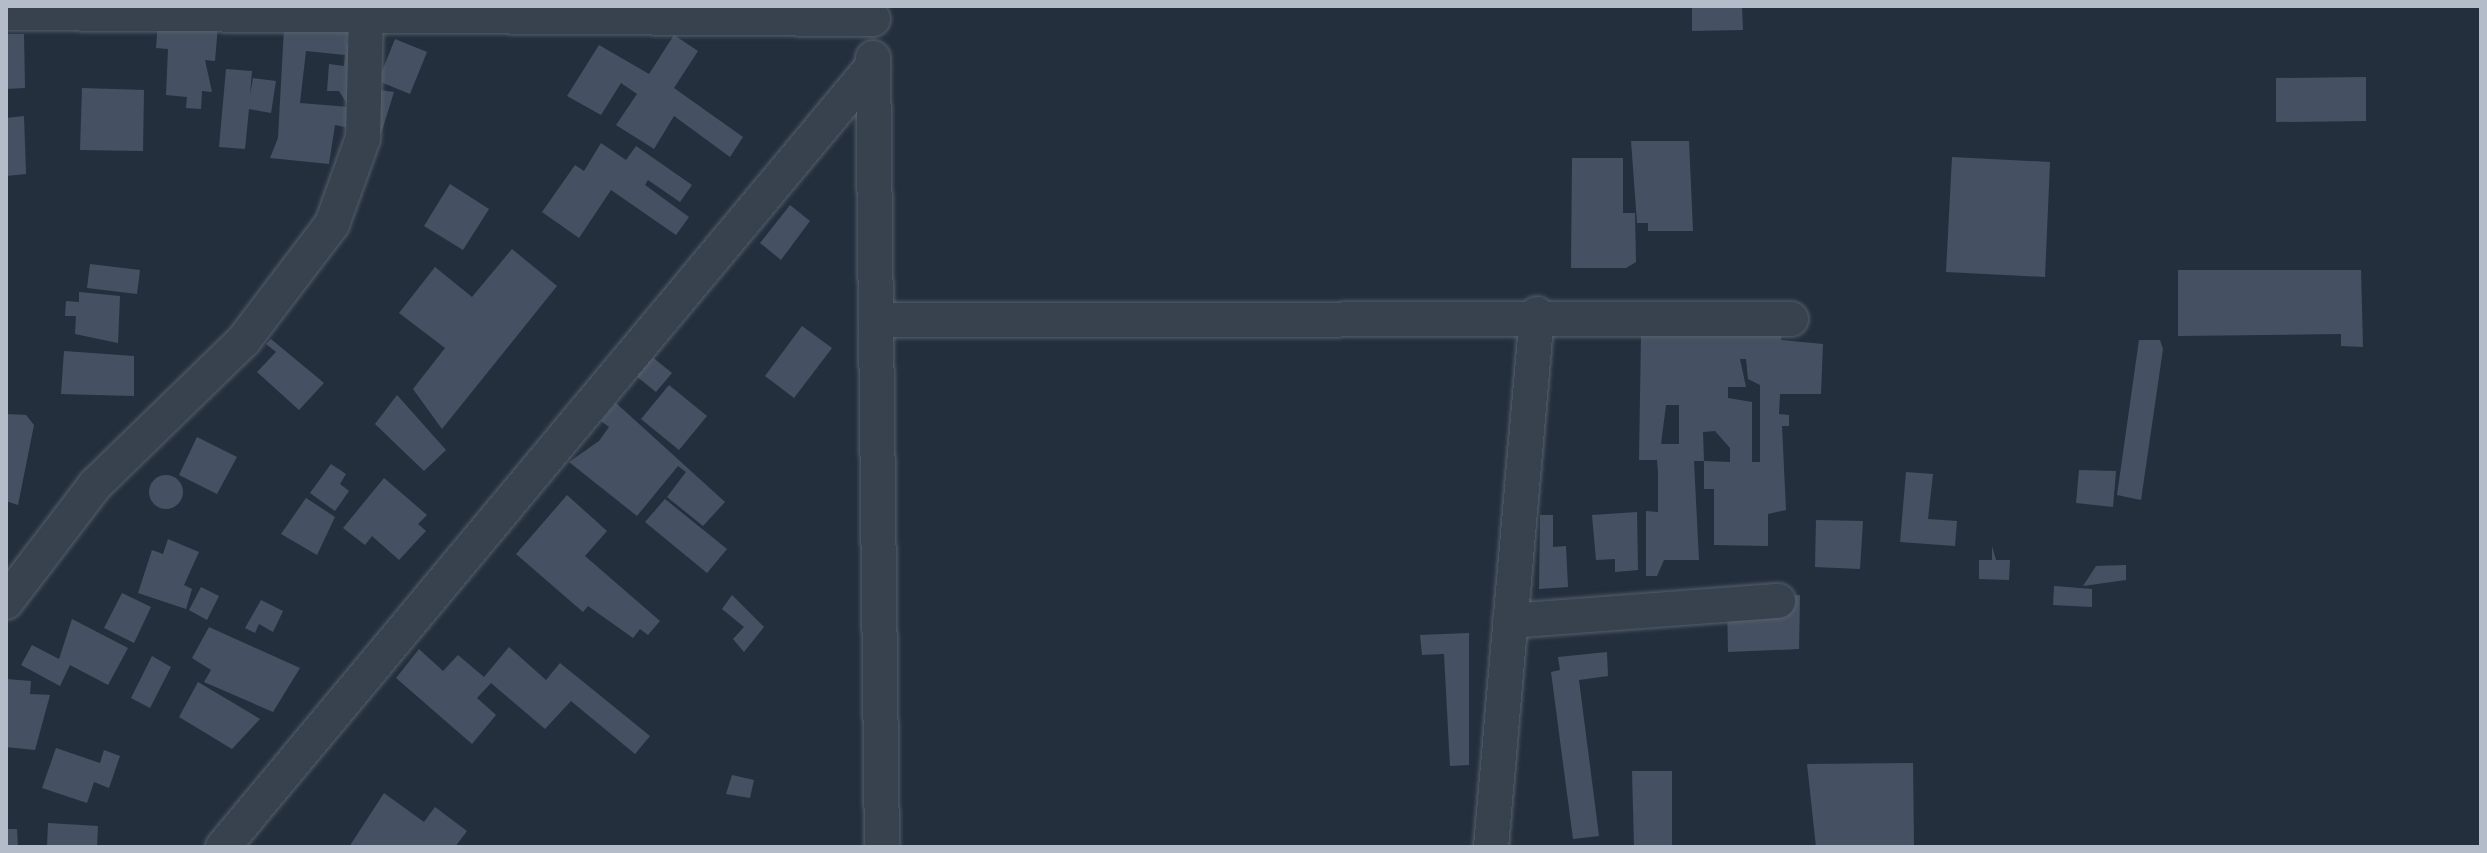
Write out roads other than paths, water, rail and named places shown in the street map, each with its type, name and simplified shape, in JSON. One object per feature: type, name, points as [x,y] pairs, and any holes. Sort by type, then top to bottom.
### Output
[{"type":"street","points":[[6,13],[366,15],[873,12],[882,847]]},
{"type":"street","points":[[6,602],[95,485],[244,340],[332,224],[363,138],[366,15]]},
{"type":"street","points":[[223,847],[873,66]]},
{"type":"street","points":[[876,320],[1537,314],[1791,319]]},
{"type":"street","points":[[1491,847],[1537,314]]},
{"type":"street","points":[[1510,621],[1778,601]]}]
